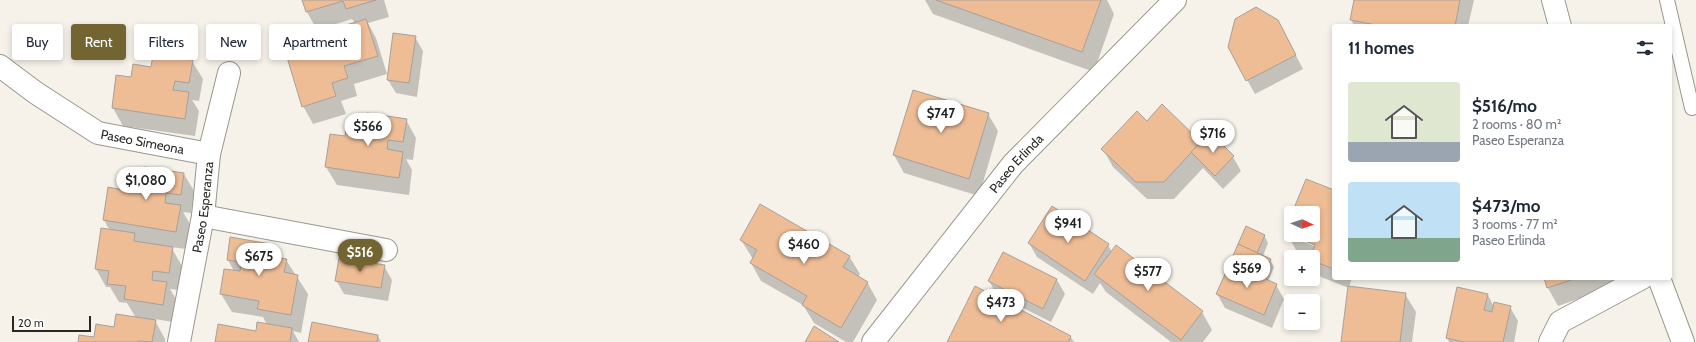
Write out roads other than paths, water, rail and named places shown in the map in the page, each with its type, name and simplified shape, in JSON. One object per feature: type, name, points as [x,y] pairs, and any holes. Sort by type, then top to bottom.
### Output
[{"type":"street","name":"Paseo Erlinda","points":[[873,342],[1013,164],[1175,0]]},
{"type":"street","points":[[1553,0],[1559,24]]},
{"type":"street","name":"Paseo Simeona","points":[[0,66],[36,93],[98,133],[209,154]]},
{"type":"street","name":"Paseo Esperanza","points":[[179,342],[203,216],[209,154],[229,73]]},
{"type":"street","points":[[203,216],[386,250]]},
{"type":"street","points":[[1550,342],[1560,322],[1638,280]]},
{"type":"street","points":[[1660,280],[1683,342]]},
{"type":"lane","points":[[1667,0],[1692,108]]}]
